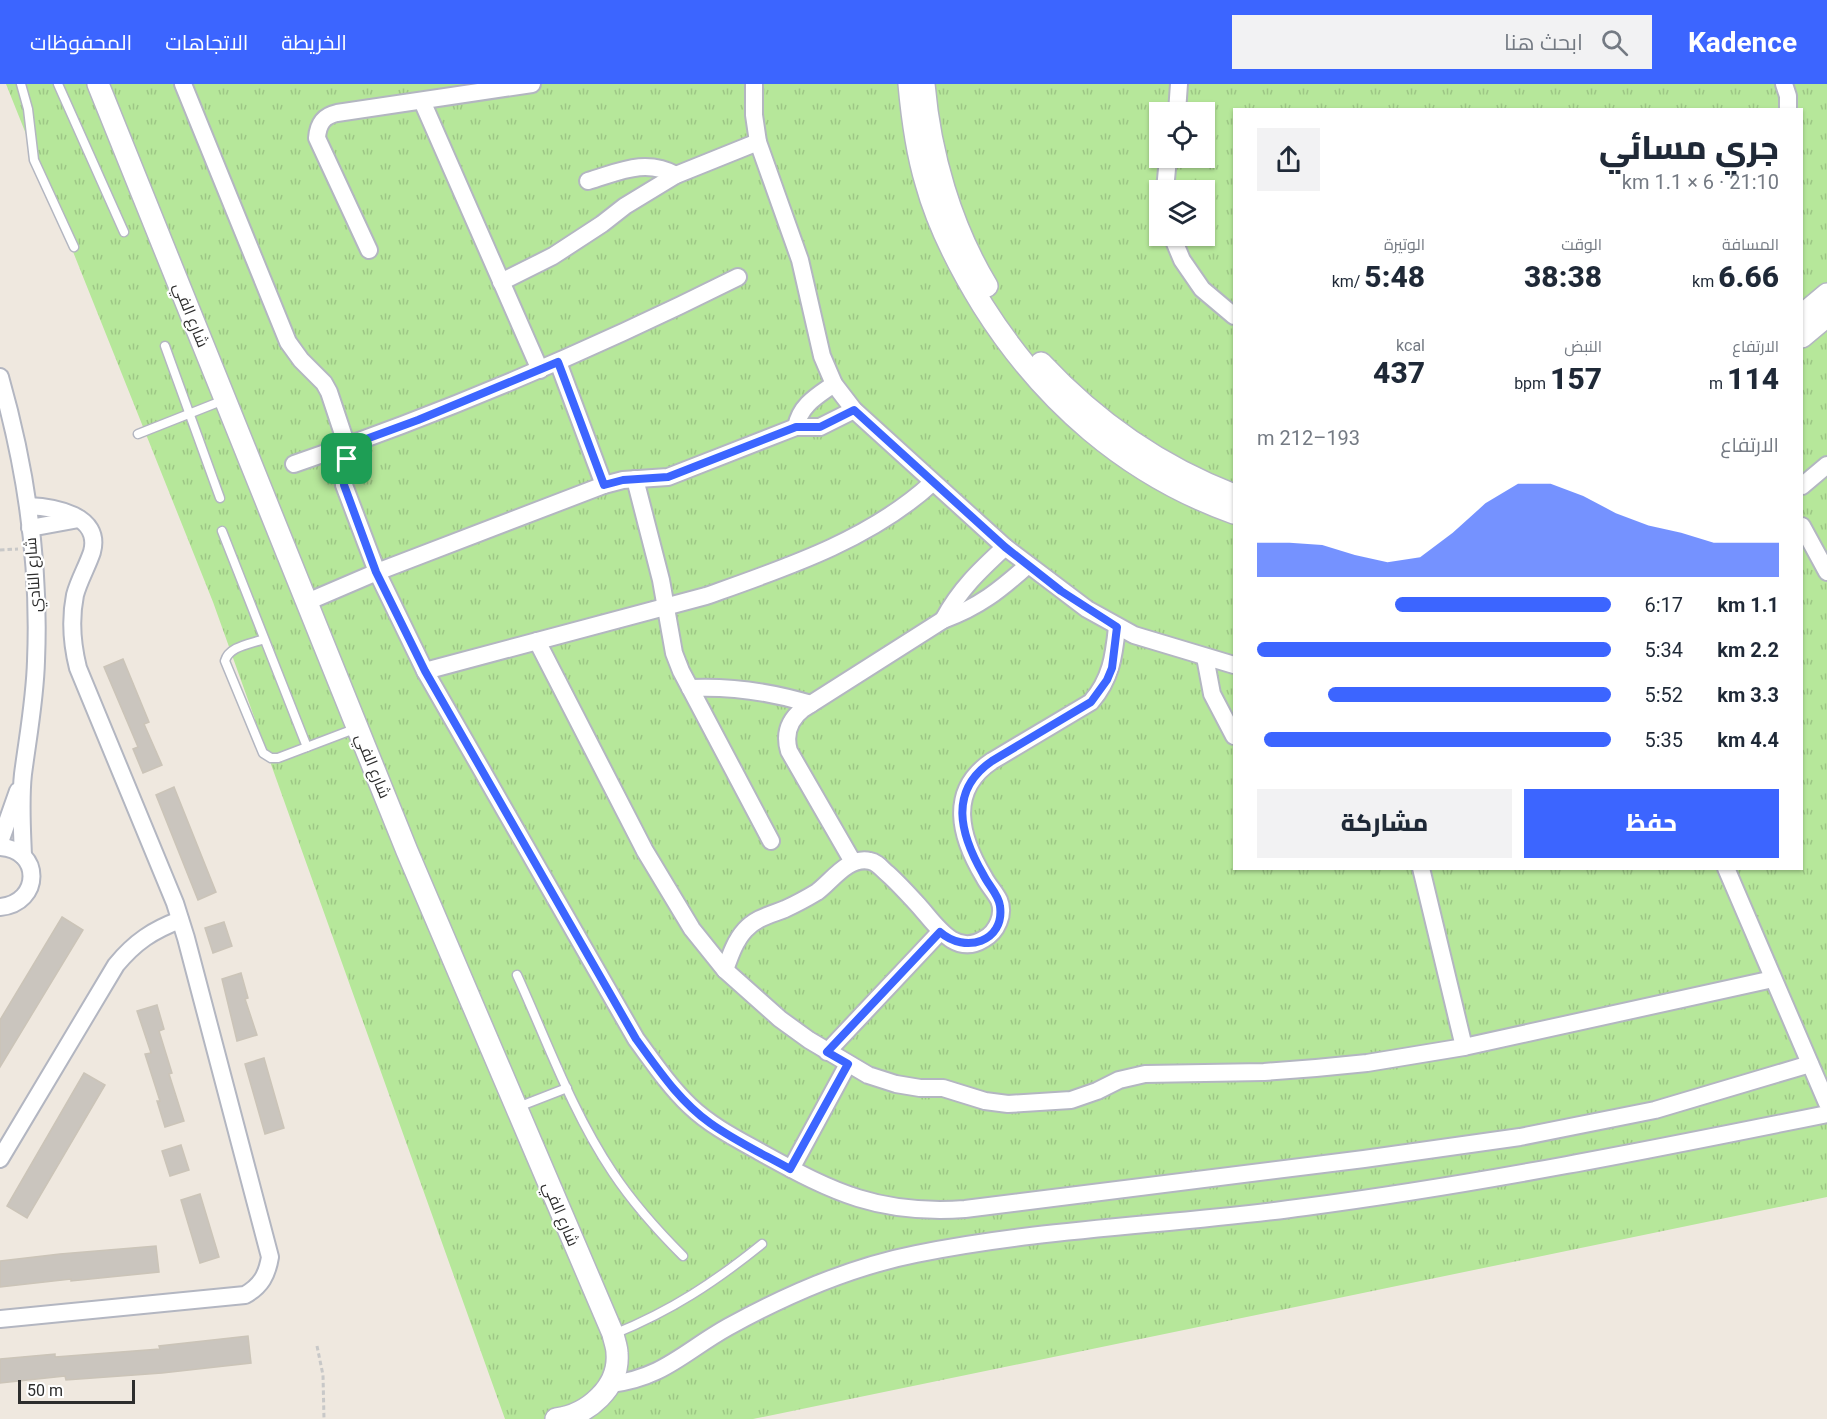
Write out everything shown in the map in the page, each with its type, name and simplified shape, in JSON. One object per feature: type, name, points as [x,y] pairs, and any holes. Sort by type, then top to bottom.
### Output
[{"type":"street","name":"شارع الفي","points":[[98,84],[407,851],[613,1334],[617,1353],[616,1369],[610,1384],[599,1400],[582,1411],[556,1419]]},
{"type":"street","points":[[183,84],[288,342],[301,360],[324,383],[347,446],[347,459],[342,478],[376,572],[425,671],[636,1039],[689,1105],[709,1122],[790,1169],[855,1198],[881,1206],[937,1211],[1364,1159],[1520,1137],[1655,1110],[1810,1064]]},
{"type":"street","points":[[369,250],[317,138],[324,118],[337,113],[532,84]]},
{"type":"street","points":[[754,84],[754,115],[758,142],[800,260],[822,356],[834,384],[854,410],[1005,547],[1087,609],[1117,627],[1150,641],[1233,665]]},
{"type":"street","points":[[909,84],[921,167],[941,226],[968,281],[1019,357],[1067,410],[1114,450],[1167,483],[1233,513]]},
{"type":"street","points":[[924,84],[936,154],[953,215],[980,273],[1018,333],[1052,375],[1112,427],[1158,459],[1187,475],[1233,495]]},
{"type":"street","points":[[1178,102],[1179,84]]},
{"type":"street","points":[[1784,84],[1788,96],[1788,108]]},
{"type":"street","points":[[422,101],[540,370]]},
{"type":"street","points":[[501,282],[553,256],[625,206],[676,175],[758,142]]},
{"type":"street","points":[[588,181],[644,166],[655,167],[676,175]]},
{"type":"street","points":[[1176,246],[1182,260],[1202,289],[1233,315]]},
{"type":"street","points":[[294,464],[418,420],[540,370],[738,277]]},
{"type":"street","points":[[1803,314],[1827,294]]},
{"type":"street","points":[[1803,336],[1827,316]]},
{"type":"street","points":[[558,362],[604,485]]},
{"type":"street","name":"شارع النادي","points":[[0,377],[14,428],[28,506],[36,603],[36,660],[32,717],[23,776],[23,856],[31,872],[29,890],[24,897],[3,911]]},
{"type":"street","points":[[796,427],[799,415],[806,405],[834,384]]},
{"type":"street","points":[[307,602],[376,572],[604,485],[635,479],[668,477],[796,427],[820,427],[854,410]]},
{"type":"street","points":[[1803,485],[1827,465]]},
{"type":"street","points":[[635,479],[666,607],[674,653],[690,688],[771,841]]},
{"type":"street","points":[[425,671],[706,596],[750,580],[837,544],[892,516],[932,483]]},
{"type":"street","points":[[0,1319],[235,1297],[253,1290],[266,1275],[270,1257],[180,920],[169,887],[78,668],[72,640],[73,611],[78,583],[92,551],[93,543],[88,525],[80,518],[47,508],[28,506]]},
{"type":"street","points":[[30,528],[80,518]]},
{"type":"street","points":[[1803,528],[1827,572]]},
{"type":"street","points":[[943,620],[971,578],[1005,547]]},
{"type":"street","points":[[853,862],[788,746],[787,733],[792,719],[811,704],[943,620],[962,614],[987,600],[1028,566]]},
{"type":"street","points":[[725,970],[737,940],[752,923],[785,909],[815,892],[853,862],[867,860],[876,863],[911,897],[940,932],[954,941],[970,944],[985,939],[996,927],[1001,912],[999,899],[976,862],[963,829],[962,807],[968,787],[978,772],[992,761],[1091,702],[1103,686],[1112,668],[1117,627]]},
{"type":"street","points":[[537,641],[661,879],[692,929],[725,970],[780,1019],[827,1052],[868,1075],[896,1084],[920,1088],[943,1088],[985,1101],[1008,1104],[1071,1100],[1119,1080],[1145,1074],[1264,1072],[1316,1068],[1367,1063],[1464,1047],[1773,979]]},
{"type":"street","points":[[1205,657],[1212,694],[1233,734]]},
{"type":"street","points":[[690,688],[721,687],[752,690],[811,704]]},
{"type":"street","name":"شارع النادي","points":[[0,842],[23,776]]},
{"type":"street","points":[[0,847],[16,850],[23,856]]},
{"type":"street","points":[[1421,870],[1464,1047]]},
{"type":"street","points":[[1726,870],[1827,1103]]},
{"type":"street","points":[[0,1159],[116,964],[149,933],[180,920]]},
{"type":"street","points":[[827,1052],[940,932]]},
{"type":"street","points":[[790,1169],[848,1064]]},
{"type":"street","points":[[610,1384],[651,1375],[726,1328],[786,1297],[849,1272],[913,1254],[984,1242],[1304,1208],[1565,1166],[1827,1114]]},
{"type":"lane","points":[[21,84],[28,109],[34,160],[74,247]]},
{"type":"lane","points":[[58,84],[124,232]]},
{"type":"lane","points":[[165,346],[220,498]]},
{"type":"lane","points":[[138,434],[225,399]]},
{"type":"lane","points":[[222,531],[307,747]]},
{"type":"lane","points":[[264,639],[229,652],[225,663],[263,753],[274,758],[358,728]]},
{"type":"lane","points":[[518,975],[567,1088],[596,1145],[612,1172],[645,1216],[683,1256]]},
{"type":"lane","points":[[516,1107],[567,1088]]},
{"type":"lane","points":[[613,1334],[675,1306],[705,1288],[762,1244]]},
{"type":"path","points":[[317,1346],[323,1375],[324,1419]]},
{"type":"green space","points":[[6,84],[1827,84],[1827,1197],[753,1419],[505,1419],[213,602]]},
{"type":"building","points":[[123,659],[149,722],[144,724],[162,765],[143,773],[133,749],[138,747],[104,667]]},
{"type":"building","points":[[174,787],[216,892],[198,900],[156,795]]},
{"type":"building","points":[[62,917],[83,930],[0,1067],[0,1020]]},
{"type":"building","points":[[224,922],[232,946],[213,953],[205,928]]},
{"type":"building","points":[[241,973],[248,998],[245,999],[257,1035],[237,1041],[222,979]]},
{"type":"building","points":[[157,1005],[164,1029],[159,1031],[172,1073],[169,1074],[184,1121],[165,1127],[157,1101],[160,1101],[145,1054],[151,1053],[137,1011]]},
{"type":"building","points":[[264,1058],[284,1128],[265,1134],[245,1064]]},
{"type":"building","points":[[84,1073],[105,1085],[27,1218],[7,1206]]},
{"type":"building","points":[[181,1145],[189,1170],[170,1176],[162,1151]]},
{"type":"building","points":[[200,1194],[219,1257],[200,1263],[181,1200]]},
{"type":"building","points":[[156,1246],[159,1272],[0,1287],[0,1261]]},
{"type":"building","points":[[248,1336],[251,1363],[162,1373],[66,1380],[65,1376],[0,1383],[0,1359],[160,1349],[159,1346]]},
{"type":"route","points":[[558,362],[604,485],[623,480],[668,477],[796,427],[812,429],[820,427],[854,410],[1005,547],[1061,591],[1117,627],[1112,668],[1100,692],[1091,702],[992,761],[978,772],[968,787],[962,807],[963,829],[984,878],[999,899],[1001,912],[996,927],[985,939],[970,944],[954,941],[940,932],[827,1052],[848,1064],[790,1169],[709,1122],[689,1105],[636,1039],[425,671],[376,572],[342,478],[347,459],[347,446],[418,420],[558,362]]}]
